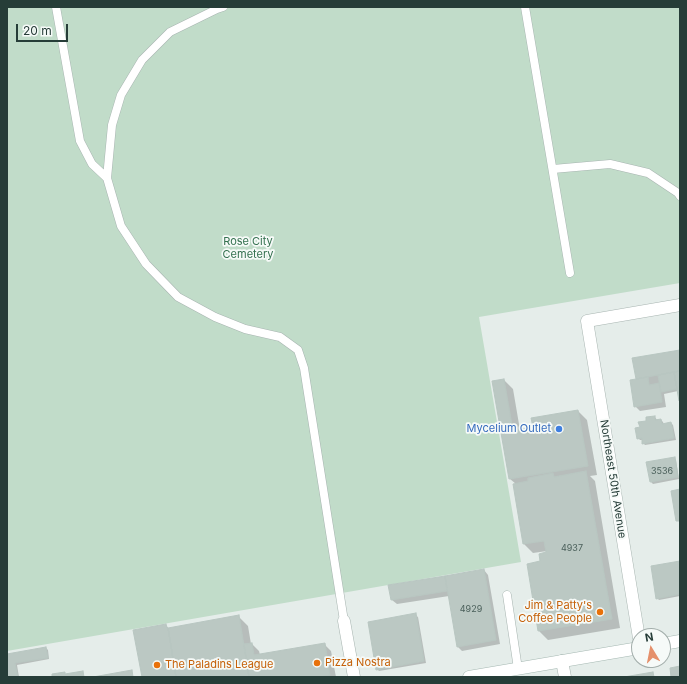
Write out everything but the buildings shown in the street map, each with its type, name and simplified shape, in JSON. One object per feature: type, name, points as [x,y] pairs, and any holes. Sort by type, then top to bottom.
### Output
[{"type":"street","name":"Northeast 50th Avenue","points":[[637,628],[587,321],[680,305]]},
{"type":"street","points":[[344,621],[354,677]]},
{"type":"street","points":[[469,677],[631,649]]},
{"type":"street","points":[[562,661],[565,677]]},
{"type":"lane","points":[[56,7],[80,141],[92,164],[107,178]]},
{"type":"lane","points":[[223,7],[170,32],[142,60],[121,95],[112,125],[107,178],[121,226],[146,264],[178,297],[215,317],[245,329],[280,337],[298,350],[304,368],[344,621]]},
{"type":"lane","points":[[525,7],[570,273]]},
{"type":"lane","points":[[553,169],[610,164],[648,173],[678,193],[680,196]]},
{"type":"lane","points":[[507,595],[518,669]]},
{"type":"green space","name":"Rose City Cemetery","points":[[7,7],[680,7],[680,283],[479,317],[521,562],[7,651]]},
{"type":"place","name":"Mycelium Outlet","points":[[559,429]]},
{"type":"place","name":"Jim & Patty's Coffee People","points":[[600,612]]},
{"type":"place","name":"Pizza Nostra","points":[[317,663]]},
{"type":"place","name":"The Paladins League","points":[[157,665]]}]
